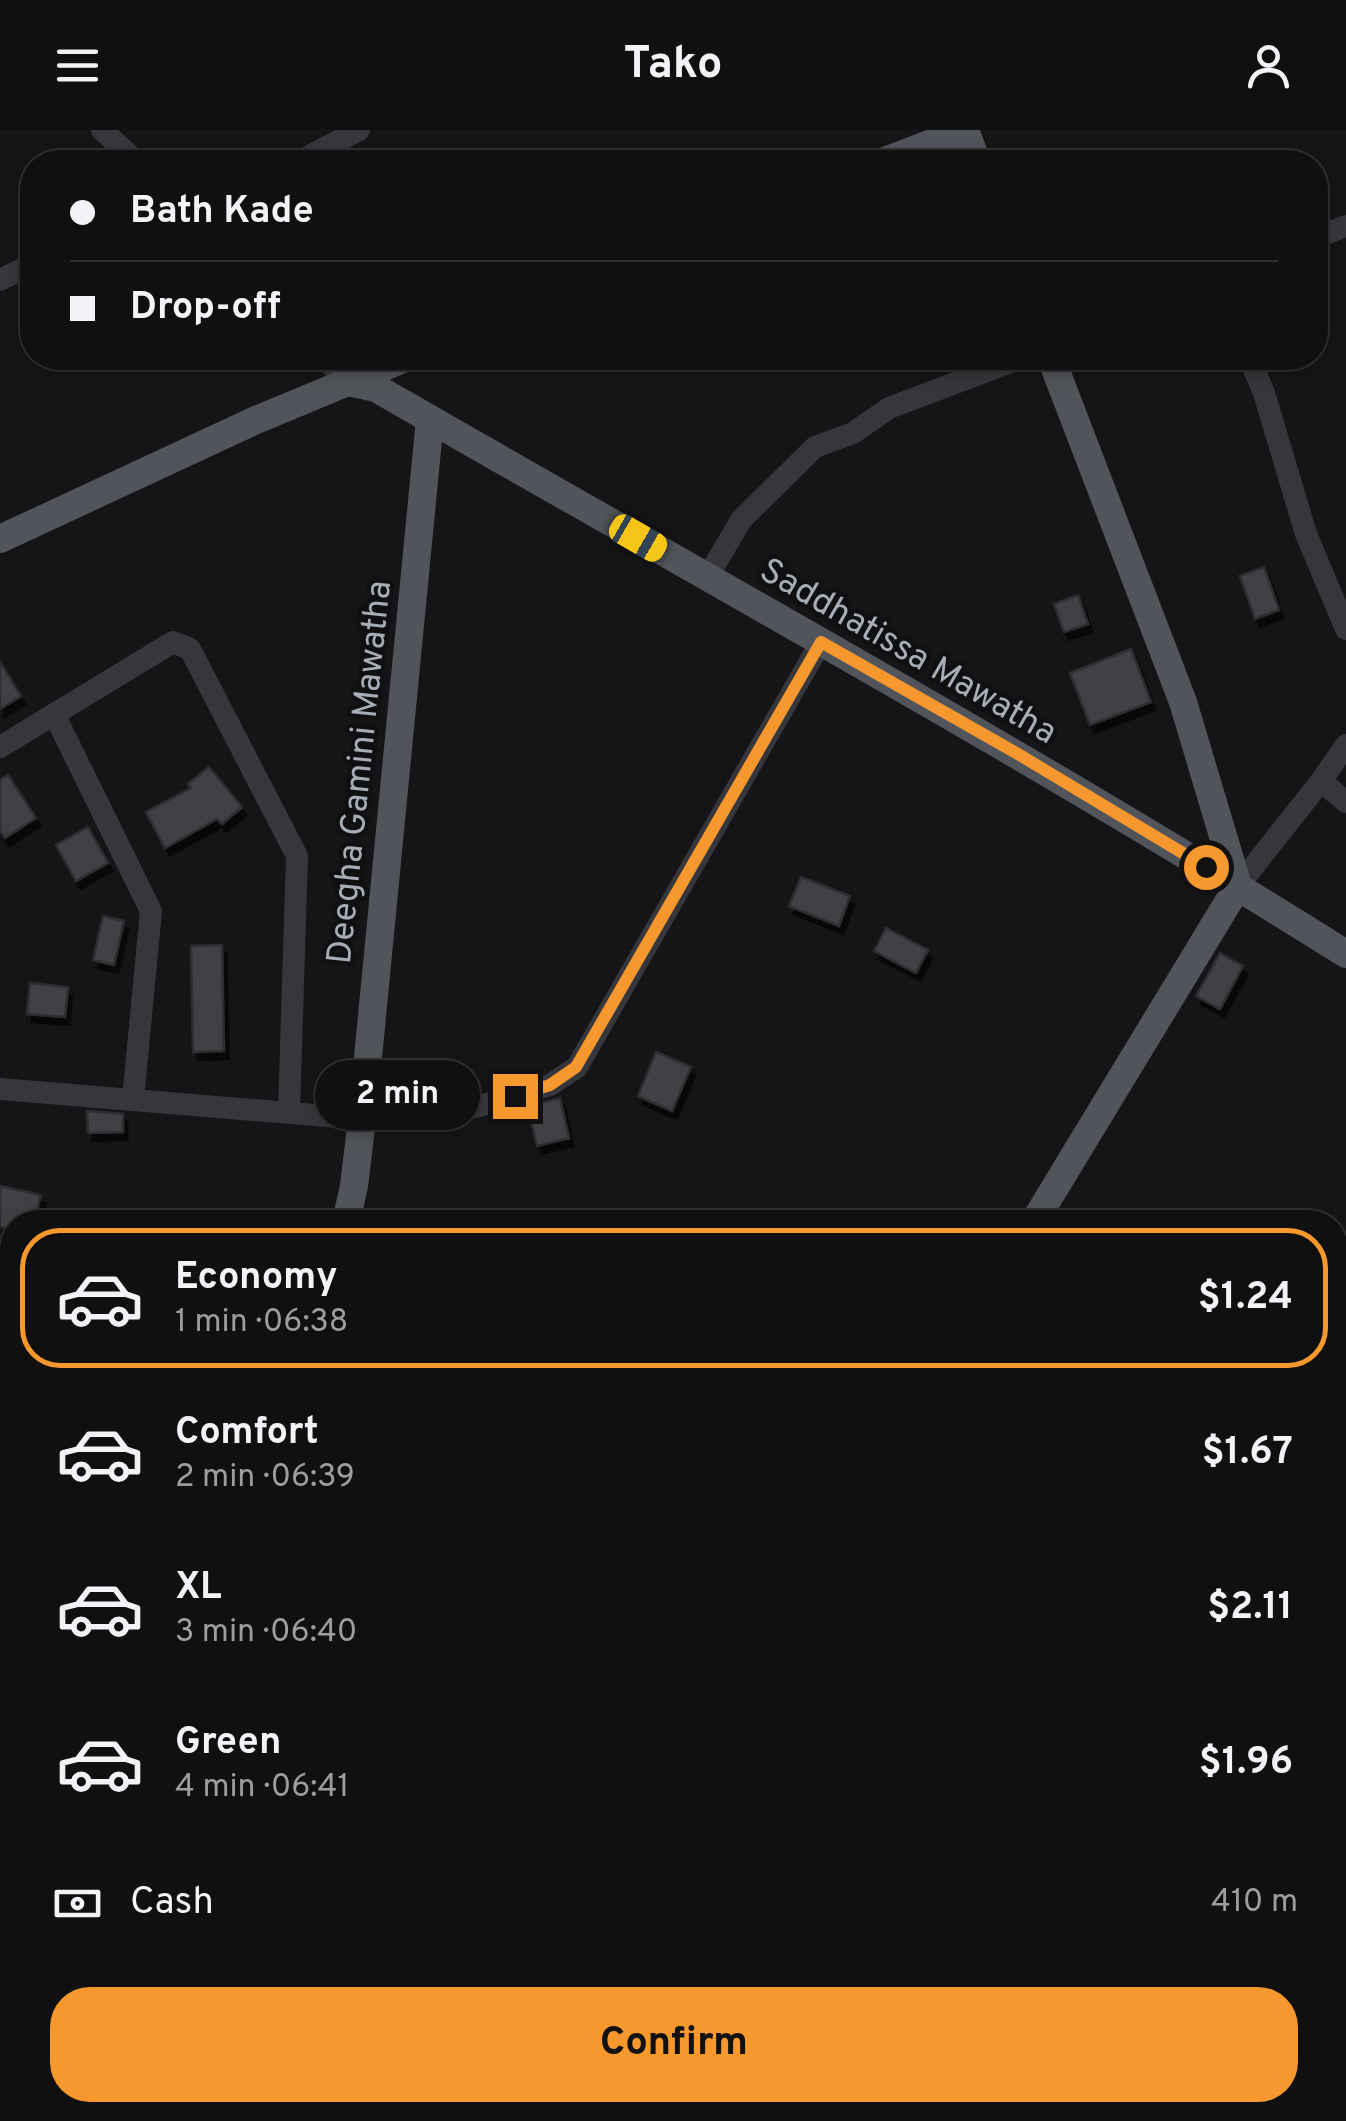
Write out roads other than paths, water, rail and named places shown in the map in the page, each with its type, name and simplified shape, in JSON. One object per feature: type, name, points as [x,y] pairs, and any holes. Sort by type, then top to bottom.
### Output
[{"type":"main road","points":[[913,150],[965,130]]},
{"type":"main road","points":[[0,539],[256,420],[376,370]]},
{"type":"main road","points":[[1041,1210],[1238,886],[1183,702],[1056,370]]},
{"type":"main road","points":[[348,382],[376,388],[430,420]]},
{"type":"main road","name":"Saddhatissa Mawatha","points":[[430,420],[1018,754],[1346,954]]},
{"type":"main road","name":"Deegha Gamini Mawatha","points":[[349,1210],[362,1119],[430,420]]},
{"type":"street","points":[[102,130],[124,150]]},
{"type":"street","points":[[320,150],[358,130]]},
{"type":"street","points":[[336,370],[348,382]]},
{"type":"street","points":[[707,578],[741,520],[815,447],[853,433],[889,408],[989,370]]},
{"type":"street","points":[[1254,370],[1306,534],[1346,629]]},
{"type":"street","points":[[0,746],[172,642],[190,649],[297,856],[289,1111]]},
{"type":"street","points":[[0,1090],[362,1119],[480,1106],[550,1085],[576,1067],[821,642]]},
{"type":"street","points":[[54,714],[151,911],[134,1100]]},
{"type":"street","points":[[1238,886],[1346,745]]},
{"type":"street","points":[[1321,781],[1346,802]]}]
